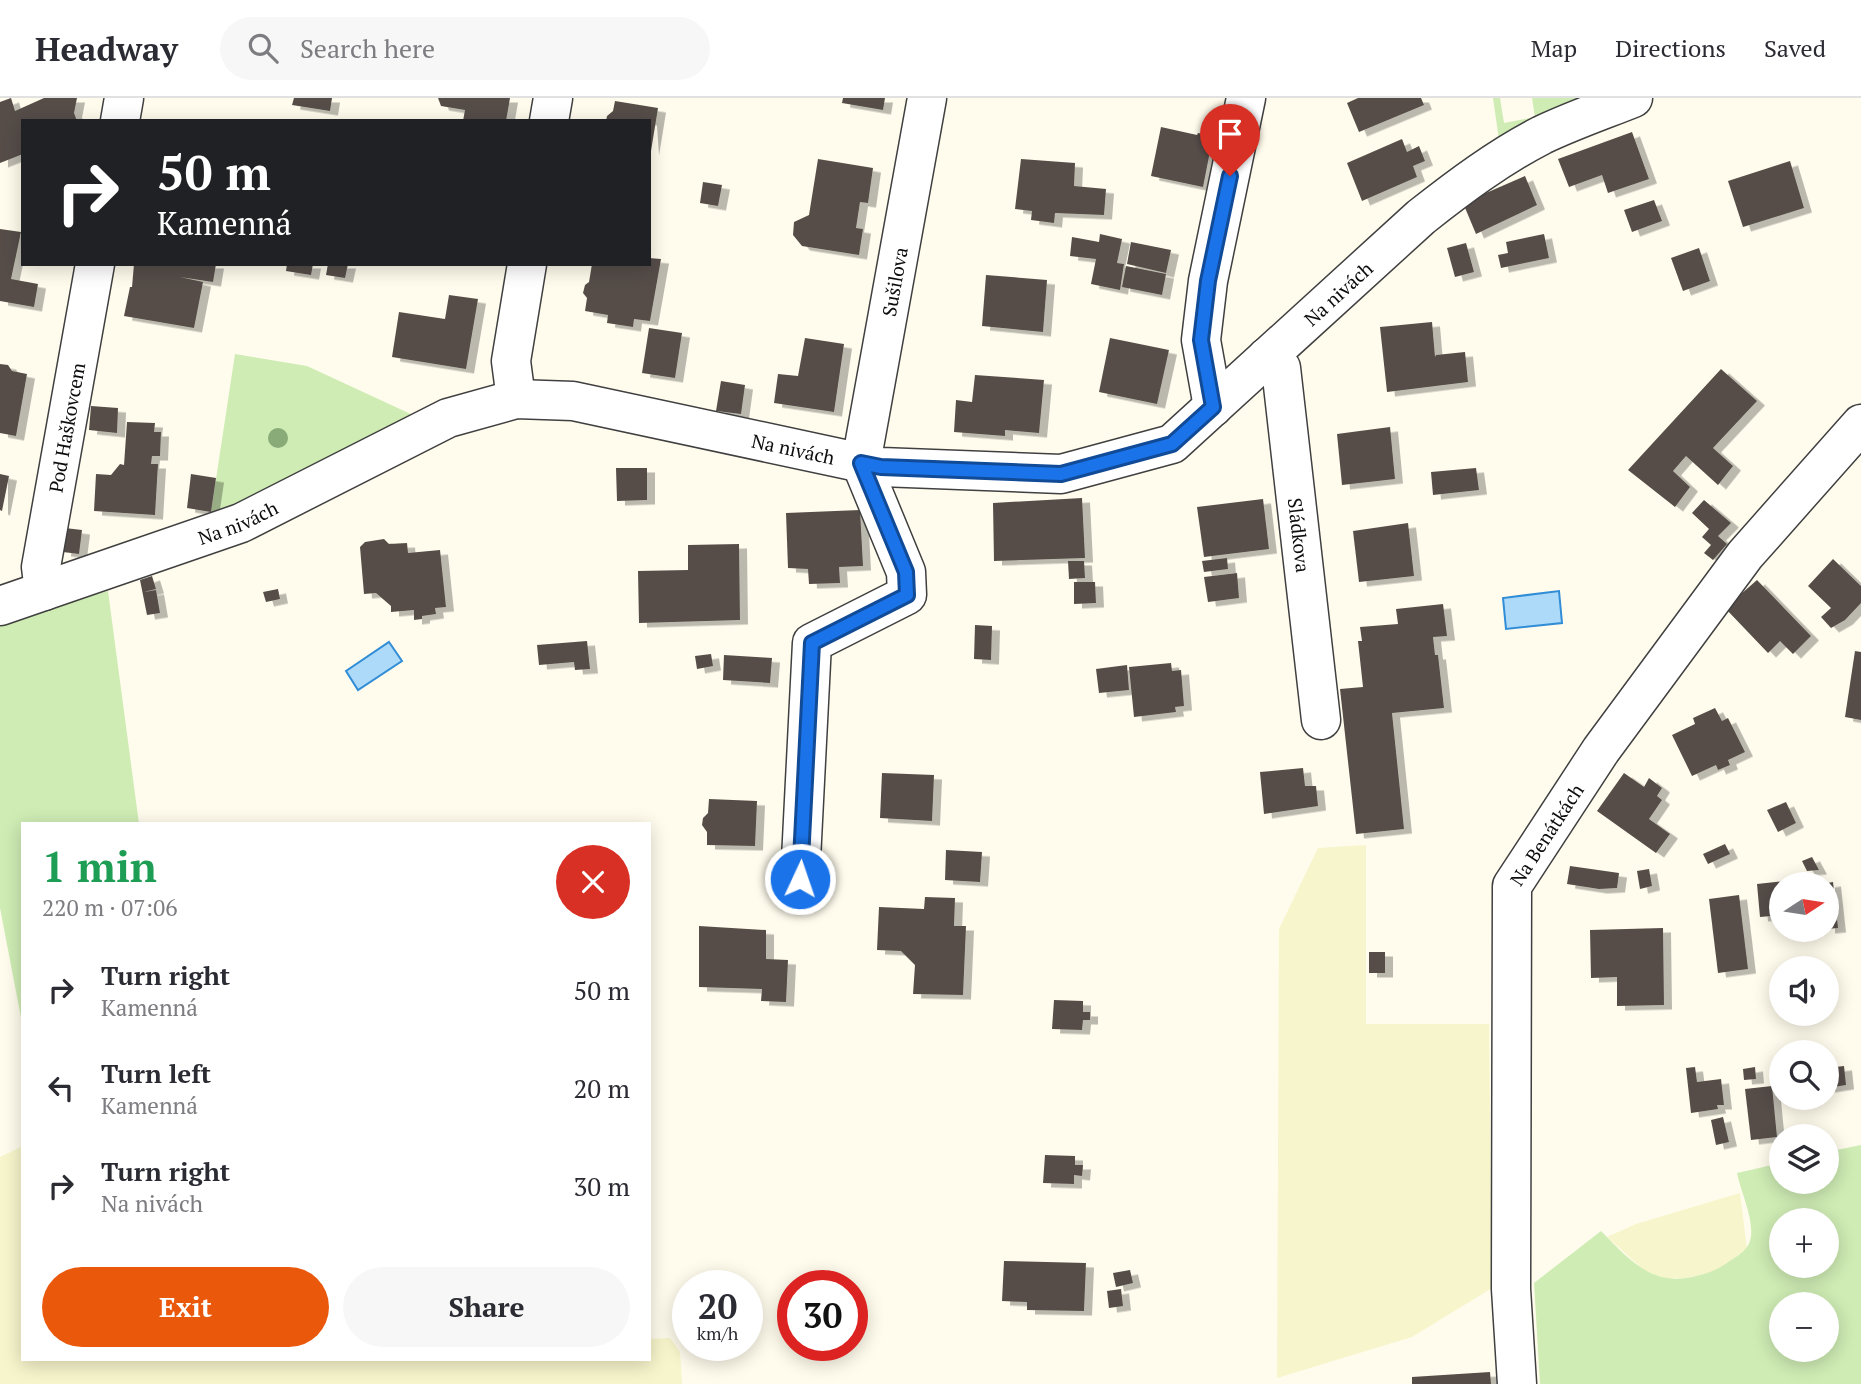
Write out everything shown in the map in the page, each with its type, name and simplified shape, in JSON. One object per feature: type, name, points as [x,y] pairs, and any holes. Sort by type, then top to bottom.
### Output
[{"type":"street","points":[[120,119],[124,98]]},
{"type":"street","points":[[549,119],[553,98]]},
{"type":"street","name":"Sušilova","points":[[861,463],[927,98]]},
{"type":"street","points":[[1213,407],[1201,340],[1208,281],[1245,98]]},
{"type":"street","name":"Na nivách","points":[[0,606],[241,523],[448,418],[516,399],[573,401],[881,467],[1061,474],[1172,444],[1420,217],[1471,178],[1542,136],[1633,98]]},
{"type":"street","name":"Pod Haškovcem","points":[[44,591],[41,567],[95,266]]},
{"type":"street","points":[[516,399],[511,361],[527,266]]},
{"type":"street","name":"Sládkova","points":[[1267,357],[1281,368],[1321,720]]},
{"type":"street","name":"Na Benátkách","points":[[1517,1384],[1511,1280],[1512,886],[1601,750],[1745,555],[1861,424]]},
{"type":"street","points":[[800,879],[812,643],[907,595],[906,572],[861,463]]},
{"type":"shaded area","points":[[1366,845],[1366,1024],[1489,1024],[1492,1288],[1412,1337],[1277,1378],[1279,929],[1318,848]]},
{"type":"shaded area","points":[[21,1147],[21,1361],[651,1361],[651,1339],[670,1338],[672,1361],[681,1361],[682,1384],[0,1384],[0,1157]]},
{"type":"shaded area","points":[[1740,1193],[1747,1249],[1714,1272],[1686,1278],[1664,1278],[1645,1271],[1607,1237],[1636,1224]]},
{"type":"green space","points":[[1493,98],[1500,98],[1504,123],[1535,117],[1532,98],[1590,98],[1500,147]]},
{"type":"green space","points":[[235,354],[307,366],[415,416],[228,507],[211,512]]},
{"type":"green space","points":[[108,591],[139,822],[21,822],[21,1018],[0,908],[0,623]]},
{"type":"green space","points":[[1861,1145],[1861,1384],[1540,1384],[1534,1283],[1601,1231],[1631,1260],[1652,1274],[1677,1279],[1697,1276],[1727,1263],[1742,1252],[1751,1236],[1750,1221],[1737,1173],[1769,1166],[1769,1194],[1839,1194],[1839,1150]]},
{"type":"water","points":[[1559,591],[1562,623],[1506,629],[1503,598]]},
{"type":"water","points":[[389,642],[402,661],[358,690],[346,671]]},
{"type":"building","points":[[11,98],[15,111],[44,98],[77,98],[74,113],[76,119],[21,119],[21,155],[0,163],[0,102]]},
{"type":"building","points":[[294,98],[332,98],[330,111],[292,105]]},
{"type":"building","points":[[438,98],[510,98],[506,119],[463,119],[465,110],[441,106]]},
{"type":"building","points":[[843,98],[885,98],[883,110],[842,103]]},
{"type":"building","points":[[1358,98],[1421,98],[1424,105],[1359,132],[1347,103]]},
{"type":"building","points":[[615,101],[658,108],[651,151],[651,119],[606,119],[613,111]]},
{"type":"building","points":[[1161,127],[1213,136],[1203,187],[1151,176]]},
{"type":"building","points":[[1632,132],[1649,179],[1608,193],[1602,175],[1569,187],[1558,159]]},
{"type":"building","points":[[1402,139],[1407,152],[1419,146],[1425,161],[1413,166],[1417,177],[1362,201],[1347,163]]},
{"type":"building","points":[[818,159],[873,168],[868,203],[860,202],[856,228],[863,229],[859,255],[802,246],[793,235],[794,222],[809,215]]},
{"type":"building","points":[[1021,159],[1075,163],[1074,186],[1106,189],[1104,215],[1055,213],[1054,223],[1031,220],[1032,211],[1015,209]]},
{"type":"building","points":[[1790,161],[1804,208],[1743,227],[1728,181]]},
{"type":"building","points":[[1525,176],[1537,205],[1476,234],[1463,203]]},
{"type":"building","points":[[703,182],[722,185],[718,206],[700,203]]},
{"type":"building","points":[[1654,200],[1662,221],[1632,232],[1624,210]]},
{"type":"building","points":[[0,229],[21,232],[11,279],[38,284],[34,307],[0,301]]},
{"type":"building","points":[[1100,234],[1122,239],[1117,263],[1124,264],[1120,290],[1091,284],[1096,259],[1070,256],[1072,237],[1099,242]]},
{"type":"building","points":[[1544,234],[1549,258],[1501,268],[1498,255],[1508,253],[1506,242]]},
{"type":"building","points":[[1131,242],[1171,250],[1166,273],[1127,264]]},
{"type":"building","points":[[1466,243],[1474,272],[1455,277],[1447,248]]},
{"type":"building","points":[[1699,248],[1710,281],[1683,291],[1671,258]]},
{"type":"building","points":[[651,258],[661,259],[650,321],[634,319],[633,327],[607,323],[608,315],[585,311],[587,298],[583,293],[589,282],[592,266],[651,266]]},
{"type":"building","points":[[134,266],[216,266],[213,282],[180,277],[203,282],[194,328],[124,316],[132,287]]},
{"type":"building","points":[[287,266],[313,266],[311,275],[286,271]]},
{"type":"building","points":[[328,266],[348,266],[345,278],[326,275]]},
{"type":"building","points":[[1126,266],[1166,274],[1162,295],[1122,287]]},
{"type":"building","points":[[986,275],[1047,280],[1043,332],[982,326]]},
{"type":"building","points":[[449,295],[478,299],[466,369],[392,357],[399,312],[445,319]]},
{"type":"building","points":[[1432,322],[1435,357],[1465,352],[1468,382],[1387,392],[1380,327]]},
{"type":"building","points":[[649,328],[682,333],[675,378],[642,373]]},
{"type":"building","points":[[805,338],[844,344],[834,412],[774,403],[778,374],[798,376]]},
{"type":"building","points":[[1110,338],[1169,350],[1157,404],[1099,392]]},
{"type":"building","points":[[0,364],[8,365],[12,371],[27,374],[16,436],[0,433]]},
{"type":"building","points":[[1721,369],[1757,401],[1713,448],[1733,466],[1718,485],[1686,456],[1673,471],[1690,487],[1675,507],[1628,470]]},
{"type":"building","points":[[975,375],[1044,380],[1039,433],[1005,430],[1005,436],[954,432],[956,400],[972,402]]},
{"type":"building","points":[[721,381],[745,385],[741,414],[716,411]]},
{"type":"building","points":[[91,406],[118,408],[117,433],[89,430]]},
{"type":"building","points":[[127,422],[155,423],[154,432],[161,432],[160,456],[152,456],[151,464],[158,464],[155,515],[94,511],[96,474],[111,475],[120,464],[124,465]]},
{"type":"building","points":[[1390,427],[1395,479],[1342,485],[1337,434]]},
{"type":"building","points":[[616,468],[647,468],[647,500],[617,501]]},
{"type":"building","points":[[1476,468],[1479,490],[1433,495],[1431,472]]},
{"type":"building","points":[[0,474],[9,476],[2,511],[0,510]]},
{"type":"building","points":[[191,474],[216,478],[211,512],[187,508]]},
{"type":"building","points":[[1082,498],[1085,558],[994,561],[993,503]]},
{"type":"building","points":[[1263,499],[1269,549],[1204,557],[1197,507]]},
{"type":"building","points":[[1704,500],[1731,523],[1718,536],[1727,544],[1713,560],[1704,553],[1711,545],[1702,537],[1709,529],[1692,513]]},
{"type":"building","points":[[860,510],[863,566],[839,567],[840,583],[809,584],[808,569],[788,568],[786,513]]},
{"type":"building","points":[[1408,523],[1414,576],[1359,582],[1353,531]]},
{"type":"building","points":[[65,528],[82,530],[79,554],[63,552]]},
{"type":"building","points":[[384,539],[389,544],[407,543],[408,553],[440,550],[446,607],[435,608],[436,614],[414,620],[414,610],[391,612],[391,606],[376,593],[364,594],[360,547],[365,542]]},
{"type":"building","points":[[739,544],[740,620],[639,623],[638,571],[688,570],[688,545]]},
{"type":"building","points":[[1227,558],[1228,569],[1204,572],[1202,561]]},
{"type":"building","points":[[1833,559],[1861,586],[1861,603],[1845,620],[1831,628],[1821,617],[1831,608],[1808,586]]},
{"type":"building","points":[[1068,561],[1084,561],[1085,578],[1069,579]]},
{"type":"building","points":[[1237,573],[1239,598],[1208,602],[1204,577]]},
{"type":"building","points":[[152,576],[156,589],[144,592],[156,590],[160,613],[147,615],[140,580]]},
{"type":"building","points":[[1757,580],[1811,636],[1793,654],[1780,641],[1768,653],[1725,608]]},
{"type":"building","points":[[1074,582],[1095,582],[1096,603],[1074,604]]},
{"type":"building","points":[[278,589],[280,599],[266,602],[263,592]]},
{"type":"building","points":[[1443,604],[1447,636],[1433,637],[1435,655],[1438,655],[1444,708],[1392,713],[1404,829],[1356,834],[1340,689],[1363,687],[1358,641],[1362,641],[1360,627],[1398,624],[1396,609]]},
{"type":"building","points":[[975,625],[992,626],[991,660],[974,659]]},
{"type":"building","points":[[587,641],[590,669],[575,670],[574,662],[539,665],[537,645]]},
{"type":"building","points":[[1855,651],[1861,652],[1861,720],[1845,717]]},
{"type":"building","points":[[711,654],[713,666],[697,669],[695,656]]},
{"type":"building","points":[[724,655],[772,658],[770,683],[723,680]]},
{"type":"building","points":[[1171,663],[1172,671],[1181,670],[1184,706],[1175,707],[1176,712],[1134,717],[1129,667]]},
{"type":"building","points":[[1127,665],[1129,690],[1099,693],[1096,669]]},
{"type":"building","points":[[1715,708],[1722,721],[1728,718],[1745,752],[1728,760],[1730,765],[1718,770],[1716,765],[1692,776],[1672,735],[1695,724],[1693,718]]},
{"type":"building","points":[[1303,768],[1305,786],[1316,786],[1318,806],[1264,814],[1260,772]]},
{"type":"building","points":[[882,773],[934,775],[932,821],[880,818]]},
{"type":"building","points":[[1624,773],[1644,787],[1649,778],[1662,788],[1657,796],[1662,800],[1649,819],[1670,834],[1656,853],[1597,811]]},
{"type":"building","points":[[709,799],[757,801],[755,846],[707,845],[707,832],[702,825],[703,818],[708,813]]},
{"type":"building","points":[[1786,802],[1796,823],[1778,832],[1767,810]]},
{"type":"building","points":[[1725,844],[1730,854],[1708,864],[1703,854]]},
{"type":"building","points":[[946,850],[982,852],[980,882],[945,880]]},
{"type":"building","points":[[1812,857],[1819,870],[1807,871],[1802,861]]},
{"type":"building","points":[[1570,866],[1619,873],[1617,888],[1599,889],[1567,884]]},
{"type":"building","points":[[1649,869],[1652,886],[1640,889],[1637,871]]},
{"type":"building","points":[[1769,883],[1769,916],[1760,917],[1757,884]]},
{"type":"building","points":[[1739,895],[1748,969],[1718,973],[1709,899]]},
{"type":"building","points":[[925,897],[955,898],[954,926],[966,926],[963,995],[913,994],[915,965],[901,951],[877,950],[879,907],[924,909]]},
{"type":"building","points":[[699,926],[766,930],[766,959],[788,960],[786,1002],[761,1001],[762,989],[699,987]]},
{"type":"building","points":[[1663,928],[1664,1005],[1617,1006],[1617,977],[1591,978],[1590,930]]},
{"type":"building","points":[[1369,952],[1385,952],[1385,973],[1369,973]]},
{"type":"building","points":[[1054,1000],[1083,1001],[1083,1012],[1090,1012],[1090,1020],[1083,1020],[1082,1030],[1052,1029]]},
{"type":"building","points":[[1844,1066],[1846,1085],[1839,1086],[1839,1067]]},
{"type":"building","points":[[1695,1067],[1697,1082],[1721,1079],[1724,1105],[1717,1105],[1718,1109],[1691,1113],[1686,1068]]},
{"type":"building","points":[[1755,1067],[1756,1079],[1744,1080],[1743,1069]]},
{"type":"building","points":[[1769,1086],[1769,1110],[1774,1110],[1776,1124],[1769,1124],[1769,1138],[1751,1140],[1745,1089]]},
{"type":"building","points":[[1723,1117],[1729,1142],[1716,1145],[1711,1120]]},
{"type":"building","points":[[1045,1155],[1075,1156],[1075,1165],[1083,1165],[1082,1176],[1074,1175],[1074,1184],[1043,1183]]},
{"type":"building","points":[[1004,1261],[1086,1263],[1084,1311],[1027,1310],[1027,1302],[1002,1301]]},
{"type":"building","points":[[1130,1270],[1133,1283],[1116,1287],[1113,1273]]},
{"type":"building","points":[[1121,1289],[1123,1306],[1109,1308],[1107,1291]]},
{"type":"building","points":[[1490,1372],[1491,1384],[1412,1384],[1412,1377]]},
{"type":"route","points":[[800,879],[812,643],[907,595],[906,572],[861,463],[881,467],[1061,474],[1172,444],[1213,407],[1201,340],[1208,281],[1230,176]]}]
